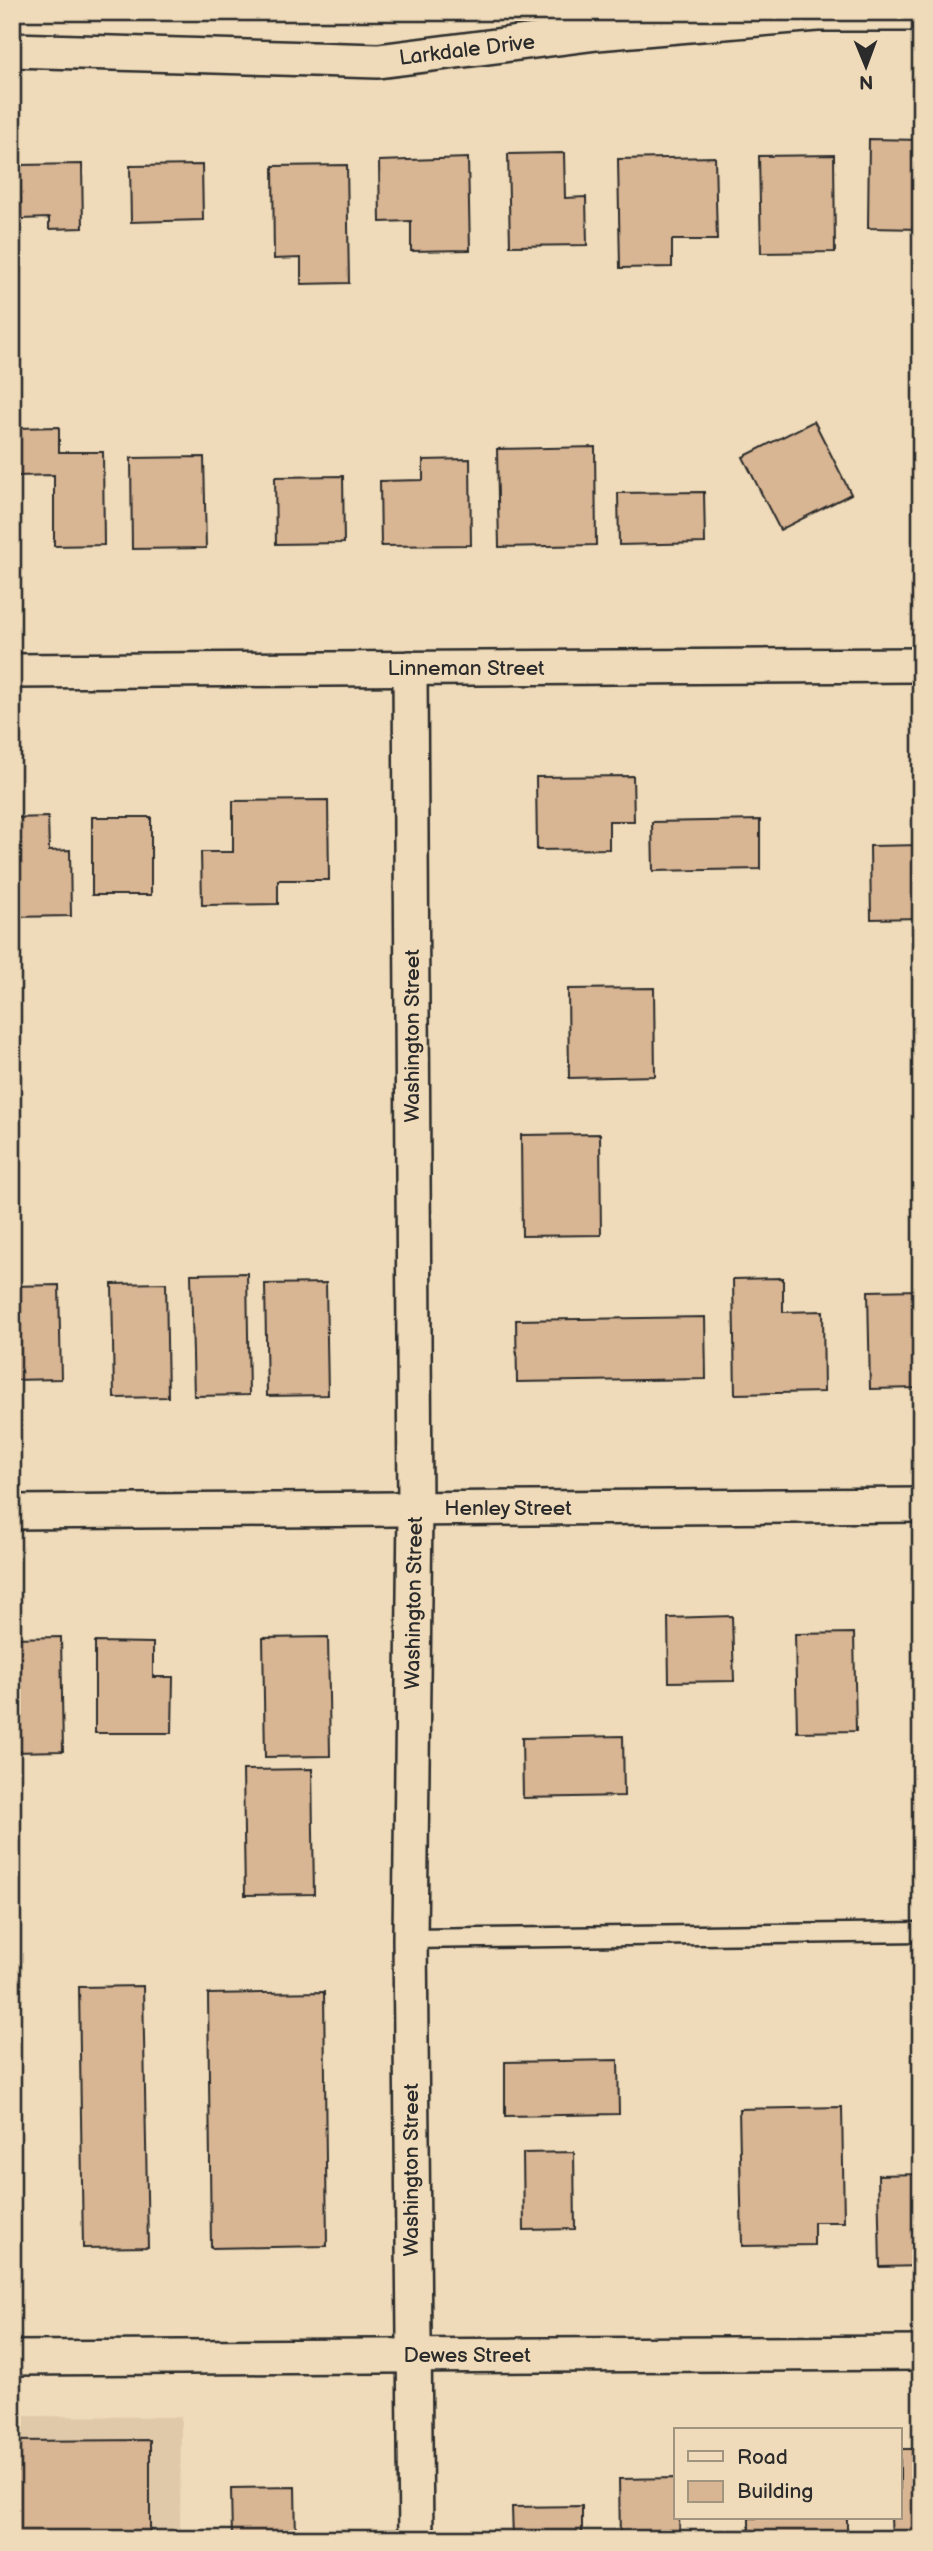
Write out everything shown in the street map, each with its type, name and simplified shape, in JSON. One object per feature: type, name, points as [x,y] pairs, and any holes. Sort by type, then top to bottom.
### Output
[{"type":"street","name":"Larkdale Drive","points":[[12,50],[378,61],[597,33],[817,14],[921,14]]},
{"type":"street","name":"Linneman Street","points":[[12,671],[921,665]]},
{"type":"street","name":"Washington Street","points":[[410,668],[415,1509],[410,1939],[415,2539]]},
{"type":"street","name":"Henley Street","points":[[12,1512],[921,1505]]},
{"type":"street","name":"Dewes Street","points":[[12,2358],[921,2353]]},
{"type":"lane","points":[[410,1939],[921,1932]]},
{"type":"shaded area","points":[[12,2416],[181,2417],[180,2539],[12,2539]]},
{"type":"building","points":[[869,139],[921,140],[921,229],[868,228]]},
{"type":"building","points":[[564,153],[565,198],[586,197],[587,245],[510,246],[508,154]]},
{"type":"building","points":[[834,155],[835,252],[761,253],[759,156]]},
{"type":"building","points":[[715,157],[717,240],[672,240],[672,267],[620,268],[618,159]]},
{"type":"building","points":[[468,158],[470,250],[411,251],[411,221],[380,222],[379,161]]},
{"type":"building","points":[[82,164],[83,228],[49,229],[49,218],[21,219],[20,165]]},
{"type":"building","points":[[202,165],[203,220],[131,222],[130,166]]},
{"type":"building","points":[[347,165],[349,283],[301,284],[301,258],[274,259],[273,166]]},
{"type":"building","points":[[814,421],[851,494],[780,530],[743,457]]},
{"type":"building","points":[[59,427],[59,452],[103,452],[104,545],[54,546],[54,475],[17,476],[17,428]]},
{"type":"building","points":[[595,447],[596,545],[499,547],[497,449]]},
{"type":"building","points":[[204,457],[206,548],[132,549],[131,458]]},
{"type":"building","points":[[470,459],[471,545],[381,546],[380,481],[423,480],[423,460]]},
{"type":"building","points":[[343,476],[344,543],[276,544],[275,477]]},
{"type":"building","points":[[704,492],[705,543],[619,545],[618,493]]},
{"type":"building","points":[[633,776],[634,821],[609,821],[609,849],[537,850],[536,777]]},
{"type":"building","points":[[328,800],[329,880],[278,880],[278,904],[202,905],[201,852],[233,852],[233,801]]},
{"type":"building","points":[[48,817],[49,851],[70,850],[71,916],[12,917],[12,818]]},
{"type":"building","points":[[92,817],[151,817],[151,895],[92,895]]},
{"type":"building","points":[[760,820],[760,869],[653,871],[652,822]]},
{"type":"building","points":[[921,845],[921,918],[871,919],[870,846]]},
{"type":"building","points":[[654,988],[655,1076],[569,1078],[568,989]]},
{"type":"building","points":[[600,1134],[601,1235],[522,1236],[521,1135]]},
{"type":"building","points":[[247,1273],[249,1395],[194,1396],[191,1274]]},
{"type":"building","points":[[783,1278],[783,1312],[823,1311],[824,1392],[735,1394],[733,1279]]},
{"type":"building","points":[[166,1283],[168,1397],[114,1398],[112,1284]]},
{"type":"building","points":[[326,1283],[328,1395],[267,1396],[265,1284]]},
{"type":"building","points":[[59,1285],[61,1379],[12,1380],[12,1286]]},
{"type":"building","points":[[921,1290],[921,1388],[870,1389],[868,1291]]},
{"type":"building","points":[[705,1317],[706,1379],[517,1382],[516,1320]]},
{"type":"building","points":[[732,1616],[734,1681],[669,1682],[668,1618]]},
{"type":"building","points":[[854,1633],[856,1731],[797,1732],[795,1634]]},
{"type":"building","points":[[61,1637],[63,1751],[12,1752],[12,1638]]},
{"type":"building","points":[[328,1637],[330,1756],[265,1757],[263,1638]]},
{"type":"building","points":[[95,1642],[153,1643],[153,1677],[173,1677],[172,1733],[95,1733]]},
{"type":"building","points":[[623,1736],[624,1796],[523,1798],[522,1738]]},
{"type":"building","points":[[312,1769],[314,1894],[245,1895],[243,1770]]},
{"type":"building","points":[[143,1986],[148,2247],[83,2248],[79,1987]]},
{"type":"building","points":[[324,1992],[327,2246],[211,2248],[208,1994]]},
{"type":"building","points":[[618,2060],[619,2114],[505,2116],[505,2062]]},
{"type":"building","points":[[842,2107],[844,2222],[814,2222],[814,2245],[742,2246],[739,2109]]},
{"type":"building","points":[[574,2152],[575,2229],[524,2230],[523,2153]]},
{"type":"building","points":[[921,2174],[921,2266],[880,2267],[878,2175]]},
{"type":"building","points":[[150,2440],[150,2539],[12,2539],[12,2441]]},
{"type":"building","points":[[902,2449],[921,2449],[921,2539],[892,2539],[891,2520],[902,2520]]},
{"type":"building","points":[[674,2478],[674,2520],[679,2520],[680,2539],[620,2539],[619,2479]]},
{"type":"building","points":[[295,2487],[296,2539],[232,2539],[231,2488]]},
{"type":"building","points":[[582,2506],[582,2539],[513,2539],[512,2507]]},
{"type":"building","points":[[749,2520],[847,2520],[847,2539],[749,2539]]}]
